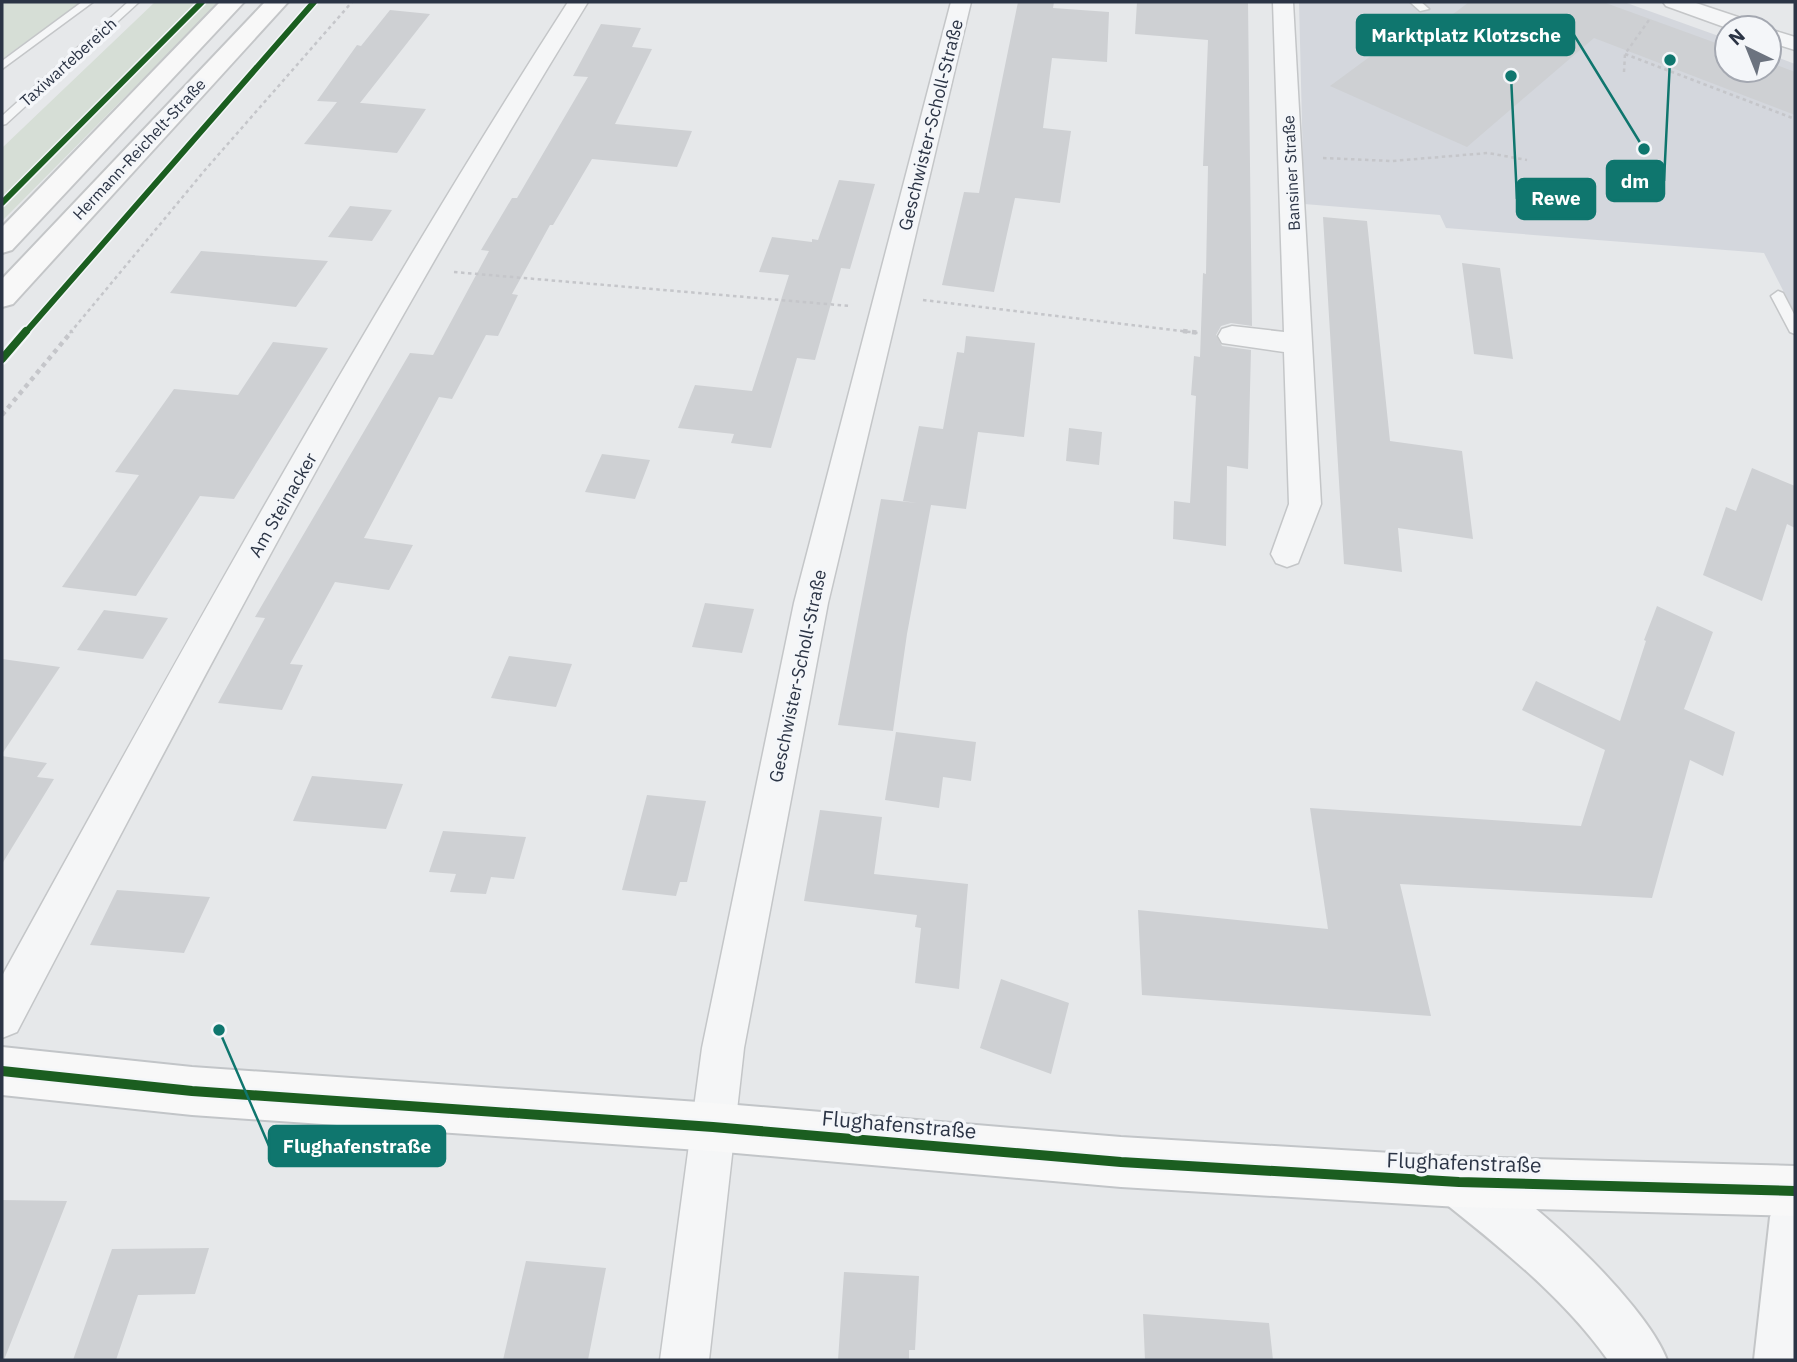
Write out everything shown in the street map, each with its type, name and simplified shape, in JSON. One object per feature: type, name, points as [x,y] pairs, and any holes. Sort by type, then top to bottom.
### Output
[{"type":"main road","name":"Hermann-Reichelt-Straße","points":[[2,244],[233,2]]},
{"type":"main road","name":"Hermann-Reichelt-Straße","points":[[4,293],[277,2]]},
{"type":"main road","name":"Flughafenstraße","points":[[2,1071],[192,1091],[713,1127],[1121,1161],[1459,1182],[1795,1191]]},
{"type":"street","name":"Am Steinacker","points":[[2,1017],[202,645],[488,145],[578,2]]},
{"type":"street","name":"Geschwister-Scholl-Straße","points":[[684,1360],[723,1048],[811,603],[961,2]]},
{"type":"street","name":"Bansiner Straße","points":[[1283,2],[1306,504],[1287,554]]},
{"type":"street","points":[[1673,2],[1713,16]]},
{"type":"street","points":[[1232,336],[1299,344]]},
{"type":"street","points":[[1459,1182],[1540,1246],[1615,1322],[1640,1360]]},
{"type":"street","points":[[1781,1360],[1795,1217]]},
{"type":"lane","name":"Taxiwartebereich","points":[[2,66],[88,2]]},
{"type":"lane","name":"Taxiwartebereich","points":[[2,122],[134,2]]},
{"type":"lane","points":[[1778,296],[1795,329]]},
{"type":"path","points":[[2,415],[205,170],[352,2]]},
{"type":"path","points":[[1625,72],[1625,54],[1647,22]]},
{"type":"path","points":[[1625,54],[1795,119]]},
{"type":"path","points":[[1291,156],[1392,161],[1488,153],[1527,160]]},
{"type":"path","points":[[419,269],[887,303],[1232,336]]},
{"type":"shaded area","points":[[2,2],[81,2],[2,59]]},
{"type":"shaded area","points":[[155,2],[219,2],[2,221],[2,148]]},
{"type":"shaded area","points":[[1299,2],[1624,2],[1713,34],[1713,84],[1783,84],[1783,59],[1795,64],[1795,314],[1764,253],[1446,228],[1440,215],[1304,204]]},
{"type":"building","points":[[1018,2],[1054,2],[1053,8],[1109,12],[1107,62],[1052,58],[1043,128],[1071,131],[1060,203],[1015,198],[994,292],[942,285],[964,192],[979,193]]},
{"type":"building","points":[[1137,2],[1248,3],[1252,326],[1231,323],[1221,326],[1216,335],[1222,346],[1251,350],[1248,469],[1227,466],[1226,546],[1173,539],[1174,501],[1190,503],[1196,396],[1191,395],[1194,356],[1200,357],[1203,273],[1206,274],[1208,166],[1203,166],[1208,40],[1135,34]]},
{"type":"building","points":[[1469,2],[1603,2],[1713,42],[1713,84],[1594,38],[1467,147],[1330,86],[1402,33],[1419,40]]},
{"type":"building","points":[[390,10],[430,14],[360,103],[426,109],[397,153],[304,144],[337,102],[317,101],[357,45],[361,46]]},
{"type":"building","points":[[601,24],[641,28],[632,47],[652,49],[615,124],[692,131],[677,167],[592,159],[553,225],[550,225],[512,294],[518,295],[498,336],[486,335],[452,399],[439,397],[364,538],[413,545],[389,590],[335,582],[290,664],[303,665],[282,710],[218,703],[265,618],[255,617],[410,353],[433,355],[489,251],[481,250],[512,198],[517,198],[588,77],[573,76]]},
{"type":"building","points":[[1783,67],[1795,72],[1795,115],[1714,84],[1783,84]]},
{"type":"building","points":[[839,180],[875,184],[850,269],[841,268],[815,360],[797,358],[771,448],[731,443],[734,434],[678,428],[695,385],[752,391],[789,275],[759,272],[772,237],[812,242],[812,239],[818,240]]},
{"type":"building","points":[[350,206],[392,210],[372,241],[328,237]]},
{"type":"building","points":[[1323,217],[1367,221],[1390,441],[1462,451],[1473,539],[1398,528],[1402,572],[1344,564]]},
{"type":"building","points":[[201,251],[328,261],[296,307],[170,293]]},
{"type":"building","points":[[1462,263],[1500,268],[1513,359],[1474,354]]},
{"type":"building","points":[[966,336],[1035,343],[1024,437],[978,432],[966,509],[931,505],[907,634],[893,731],[838,725],[881,499],[917,503],[903,501],[919,426],[943,429],[957,352],[964,353]]},
{"type":"building","points":[[273,342],[328,348],[234,499],[200,496],[136,596],[62,587],[139,475],[115,472],[174,389],[238,395]]},
{"type":"building","points":[[1069,428],[1102,432],[1099,465],[1066,461]]},
{"type":"building","points":[[602,454],[650,460],[635,499],[585,492]]},
{"type":"building","points":[[1752,468],[1795,486],[1795,528],[1787,524],[1762,601],[1703,575],[1726,507],[1736,511]]},
{"type":"building","points":[[705,603],[754,609],[742,653],[692,647]]},
{"type":"building","points":[[1657,606],[1713,632],[1684,709],[1735,732],[1723,776],[1690,760],[1652,898],[1400,884],[1431,1016],[1142,995],[1138,910],[1328,929],[1310,808],[1581,826],[1605,750],[1522,710],[1536,681],[1620,721]]},
{"type":"building","points":[[104,610],[168,618],[143,659],[77,650]]},
{"type":"building","points":[[509,656],[572,664],[556,707],[491,698]]},
{"type":"building","points":[[2,659],[60,667],[2,754]]},
{"type":"building","points":[[896,732],[976,742],[971,781],[943,777],[939,808],[885,800]]},
{"type":"building","points":[[2,756],[47,763],[37,777],[54,779],[2,864]]},
{"type":"building","points":[[312,776],[403,784],[386,829],[293,821]]},
{"type":"building","points":[[647,795],[706,801],[687,882],[680,882],[676,896],[622,890]]},
{"type":"building","points":[[820,810],[882,817],[874,874],[968,884],[959,989],[915,983],[921,928],[915,927],[917,915],[804,901]]},
{"type":"building","points":[[443,831],[526,837],[514,879],[491,877],[486,894],[450,892],[456,874],[429,872]]},
{"type":"building","points":[[117,890],[210,897],[184,953],[90,945]]},
{"type":"building","points":[[1001,979],[1069,1003],[1051,1074],[980,1048]]},
{"type":"building","points":[[2,1200],[67,1201],[4,1360],[2,1360]]},
{"type":"building","points":[[209,1248],[195,1294],[138,1295],[116,1360],[73,1360],[112,1249]]},
{"type":"building","points":[[526,1261],[606,1268],[588,1360],[503,1360]]},
{"type":"building","points":[[844,1272],[919,1276],[915,1350],[909,1350],[909,1360],[838,1360]]},
{"type":"building","points":[[1143,1314],[1269,1323],[1273,1360],[1145,1360]]},
{"type":"cycle path","points":[[2,203],[202,2]]},
{"type":"cycle path","points":[[2,359],[314,2]]},
{"type":"cycle path","points":[[2,1071],[192,1091],[713,1127],[1121,1162],[1459,1182],[1795,1191]]},
{"type":"place","name":"dm","points":[[1670,60]]},
{"type":"place","name":"Rewe","points":[[1511,76]]},
{"type":"place","name":"Marktplatz Klotzsche","points":[[1644,149]]},
{"type":"place","name":"Flughafenstraße","points":[[219,1030]]}]
